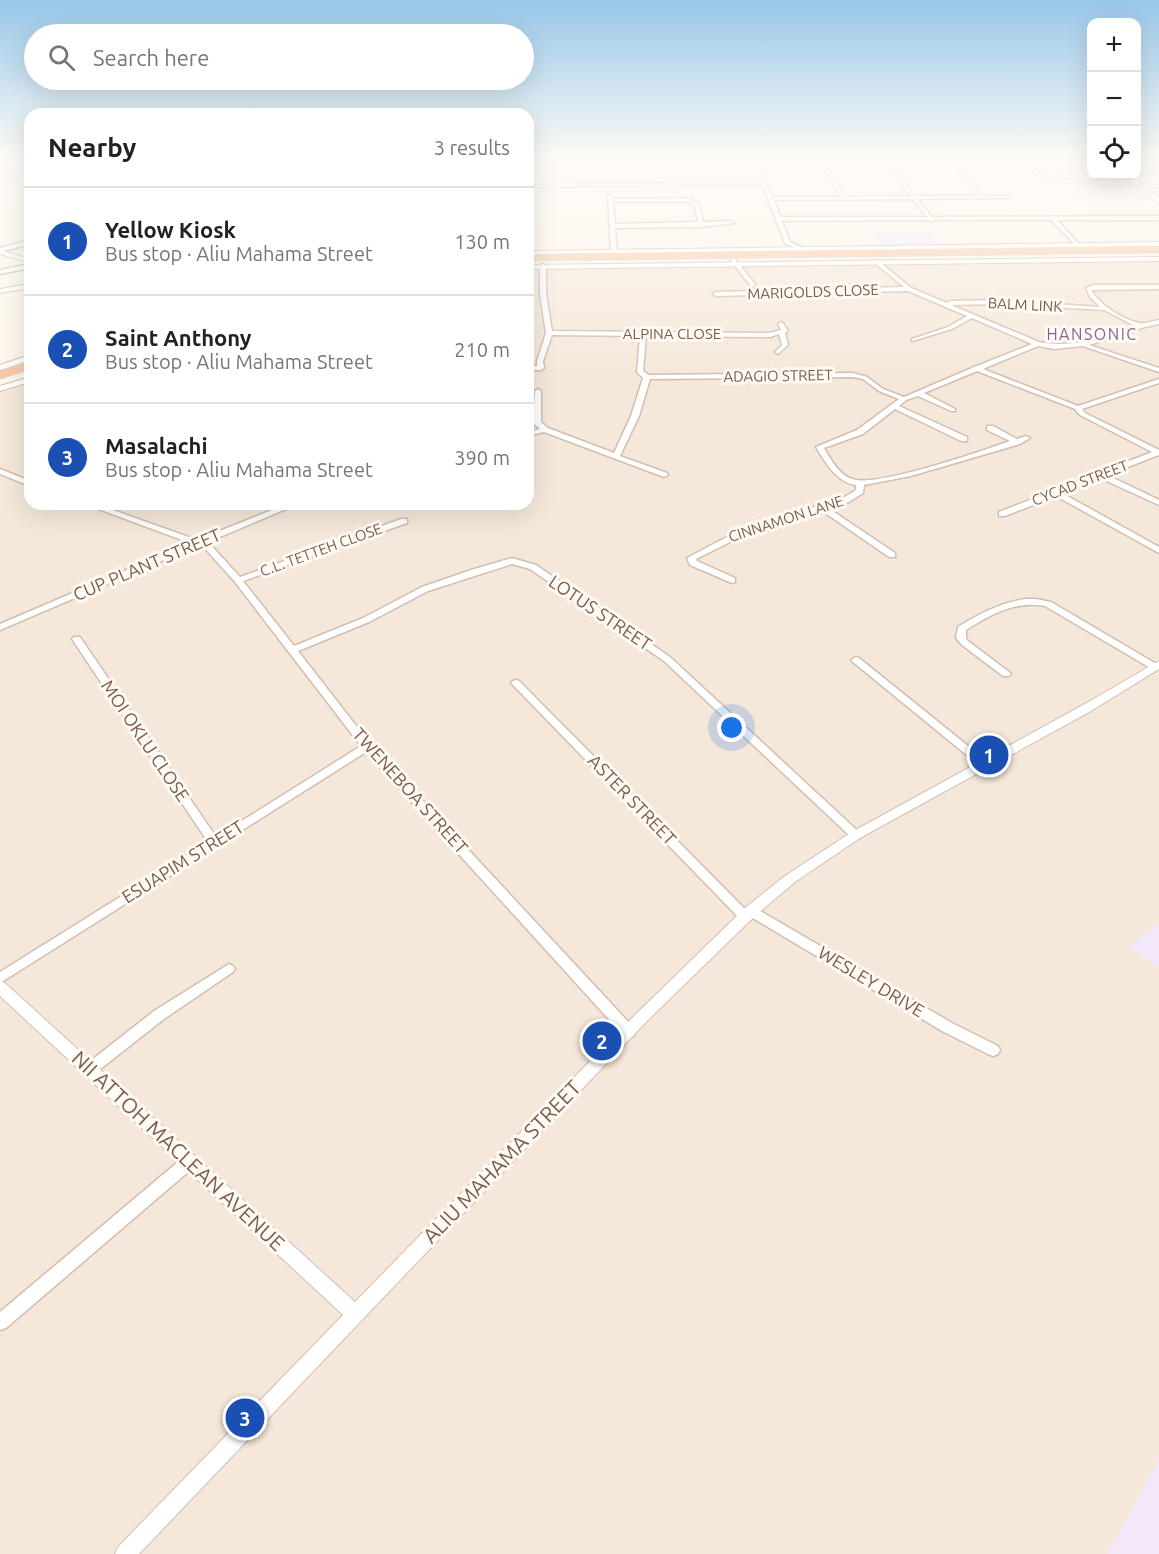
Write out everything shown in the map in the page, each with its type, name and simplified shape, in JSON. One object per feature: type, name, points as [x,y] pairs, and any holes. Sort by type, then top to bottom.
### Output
[{"type":"highway","points":[[534,255],[820,256],[1159,252]]},
{"type":"highway","points":[[977,254],[1115,255],[1159,252]]},
{"type":"highway","points":[[534,265],[569,262],[735,262],[820,256]]},
{"type":"highway","points":[[569,262],[581,266]]},
{"type":"highway","points":[[0,375],[24,366]]},
{"type":"highway","points":[[0,382],[24,374]]},
{"type":"main road","points":[[0,251],[24,261]]},
{"type":"main road","points":[[0,291],[24,287]]},
{"type":"street","points":[[613,233],[614,252]]},
{"type":"street","points":[[784,233],[788,243],[802,249]]},
{"type":"street","points":[[1065,233],[1077,245]]},
{"type":"street","points":[[780,249],[788,243]]},
{"type":"street","points":[[0,251],[24,244]]},
{"type":"street","points":[[534,255],[1077,245],[1159,252]]},
{"type":"street","points":[[534,265],[877,262],[1159,252]]},
{"type":"street","points":[[735,262],[753,285]]},
{"type":"street","points":[[877,262],[909,289],[947,303],[1037,344],[1059,348],[1086,346],[1139,325],[1159,322]]},
{"type":"street","points":[[0,272],[24,266]]},
{"type":"street","points":[[534,368],[541,368],[540,361],[549,333],[543,294],[543,266]]},
{"type":"street","points":[[1139,325],[1103,309],[1088,290],[1095,287],[1159,287]]},
{"type":"street","name":"MARIGOLDS CLOSE","points":[[716,294],[909,289]]},
{"type":"street","name":"BALM LINK","points":[[947,303],[999,302],[1103,309]]},
{"type":"street","points":[[914,340],[950,328],[972,316]]},
{"type":"street","points":[[778,352],[785,345],[782,333],[785,327],[781,324]]},
{"type":"street","name":"ALPINA CLOSE","points":[[549,333],[643,335],[782,333]]},
{"type":"street","points":[[616,457],[635,416],[647,377],[640,372],[643,335]]},
{"type":"street","points":[[860,482],[848,481],[831,464],[820,447],[860,432],[878,421],[904,399],[1037,344]]},
{"type":"street","points":[[1086,346],[1159,370]]},
{"type":"street","points":[[0,368],[24,359]]},
{"type":"street","points":[[975,368],[1078,408],[1082,414],[1158,452]]},
{"type":"street","name":"ADAGIO STREET","points":[[647,377],[853,375],[865,378],[881,390],[904,399]]},
{"type":"street","points":[[0,389],[24,381]]},
{"type":"street","points":[[1078,408],[1159,381]]},
{"type":"street","points":[[538,391],[537,423],[545,430],[664,475]]},
{"type":"street","points":[[920,394],[953,410]]},
{"type":"street","points":[[893,406],[964,439]]},
{"type":"street","points":[[990,428],[1017,442]]},
{"type":"street","points":[[534,433],[545,430]]},
{"type":"street","name":"CINNAMON LANE","points":[[732,580],[693,563],[691,558],[745,531],[857,495],[860,491],[860,482],[874,481],[957,461],[1026,438]]},
{"type":"street","name":"CYCAD STREET","points":[[1002,514],[1158,452]]},
{"type":"street","points":[[0,471],[24,481]]},
{"type":"street","points":[[1100,475],[1159,504]]},
{"type":"street","points":[[1054,492],[1159,550]]},
{"type":"street","points":[[821,507],[892,555]]},
{"type":"street","points":[[107,510],[200,542]]},
{"type":"street","name":"CUP PLANT STREET","points":[[0,627],[279,510]]},
{"type":"street","name":"C.L. TETTEH CLOSE","points":[[238,580],[404,521]]},
{"type":"street","name":"TWENEBOA STREET","points":[[200,542],[238,580],[367,747],[629,1032]]},
{"type":"street","name":"LOTUS STREET","points":[[293,650],[366,620],[425,589],[474,572],[512,561],[533,567],[667,659],[856,835]]},
{"type":"street","points":[[1006,674],[965,643],[961,638],[961,628],[1018,601],[1029,599],[1040,602],[1157,665]]},
{"type":"street","name":"MOI OKLU CLOSE","points":[[77,639],[214,843]]},
{"type":"street","points":[[856,660],[984,764]]},
{"type":"street","name":"ALIU MAHAMA STREET","points":[[125,1554],[641,1018],[748,914],[790,879],[856,835],[1086,708],[1157,665]]},
{"type":"street","name":"ASTER STREET","points":[[516,683],[748,914]]},
{"type":"street","name":"ESUAPIM STREET","points":[[0,978],[367,747]]},
{"type":"street","name":"WESLEY DRIVE","points":[[748,914],[947,1027],[993,1050]]},
{"type":"street","points":[[89,1070],[159,1015],[229,969]]},
{"type":"street","name":"NII ATTOH MACLEAN AVENUE","points":[[0,987],[356,1315]]},
{"type":"street","points":[[0,1322],[190,1161]]},
{"type":"shaded area","points":[[873,233],[933,233],[943,246],[882,247]]},
{"type":"shaded area","points":[[1159,260],[1159,1554],[0,1554],[0,393],[24,384],[24,510],[534,510],[534,269]]},
{"type":"shaded area","points":[[1159,923],[1159,967],[1129,947]]},
{"type":"shaded area","points":[[1159,1459],[1159,1554],[1107,1554]]},
{"type":"place","name":"Yellow Kiosk","points":[[989,755]]},
{"type":"place","name":"Saint Anthony","points":[[602,1041]]},
{"type":"place","name":"Masalachi","points":[[245,1418]]},
{"type":"district","name":"HANSONIC","points":[[1092,334]]}]
